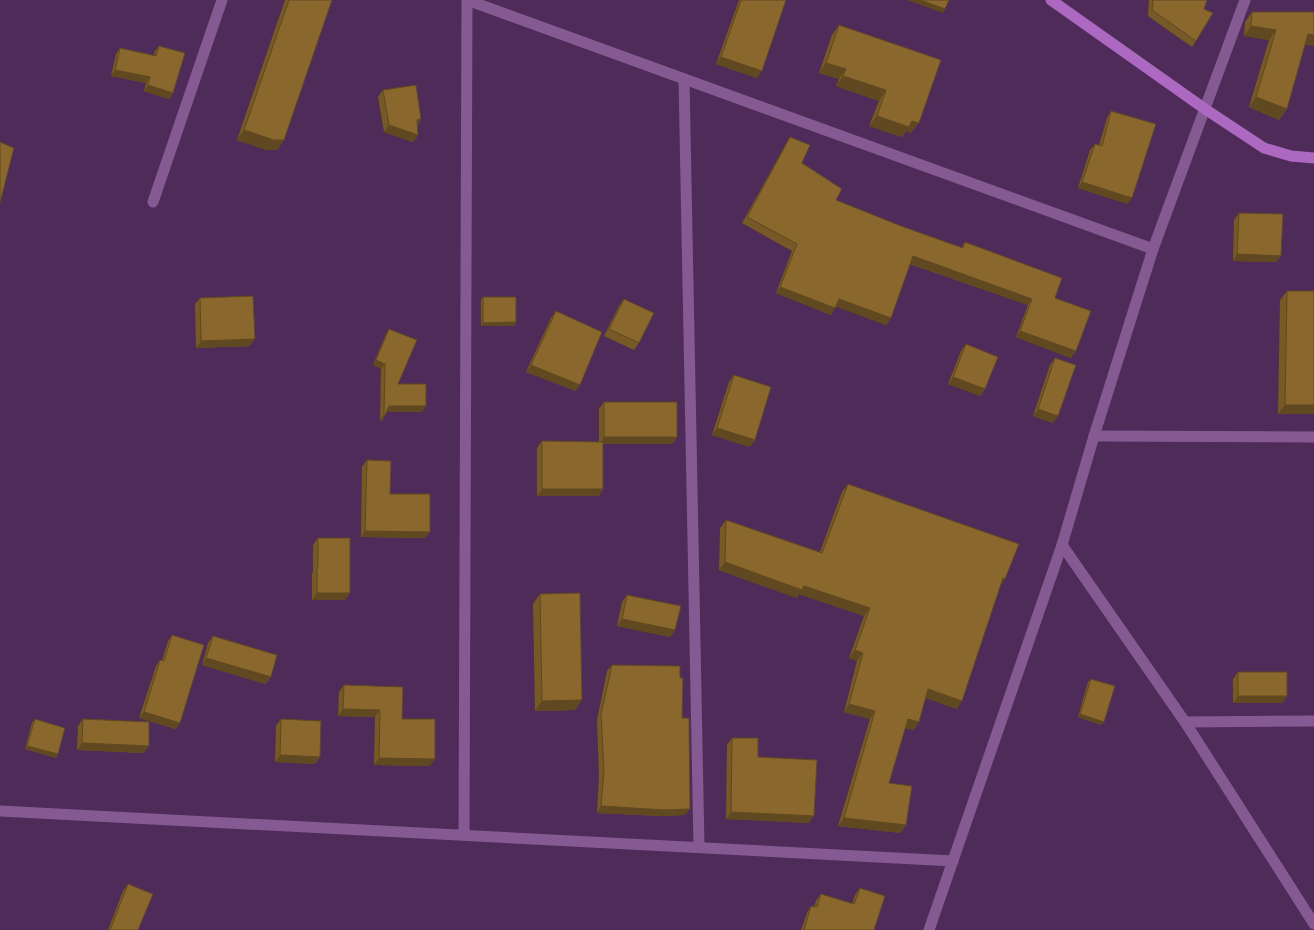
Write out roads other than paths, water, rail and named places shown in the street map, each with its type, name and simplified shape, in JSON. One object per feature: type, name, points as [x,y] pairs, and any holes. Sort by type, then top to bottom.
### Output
[{"type":"main road","points":[[1051,0],[1205,109],[1264,148],[1291,156],[1314,158]]},
{"type":"street","points":[[153,202],[222,0]]},
{"type":"street","points":[[464,835],[467,0],[1153,249]]},
{"type":"street","points":[[929,930],[1062,545],[1094,436],[1153,249],[1245,0]]},
{"type":"street","points":[[684,79],[700,847]]},
{"type":"street","points":[[1094,436],[1314,437]]},
{"type":"street","points":[[1062,545],[1185,722],[1314,924]]},
{"type":"street","points":[[1185,722],[1314,721]]},
{"type":"street","points":[[0,811],[953,861]]}]
